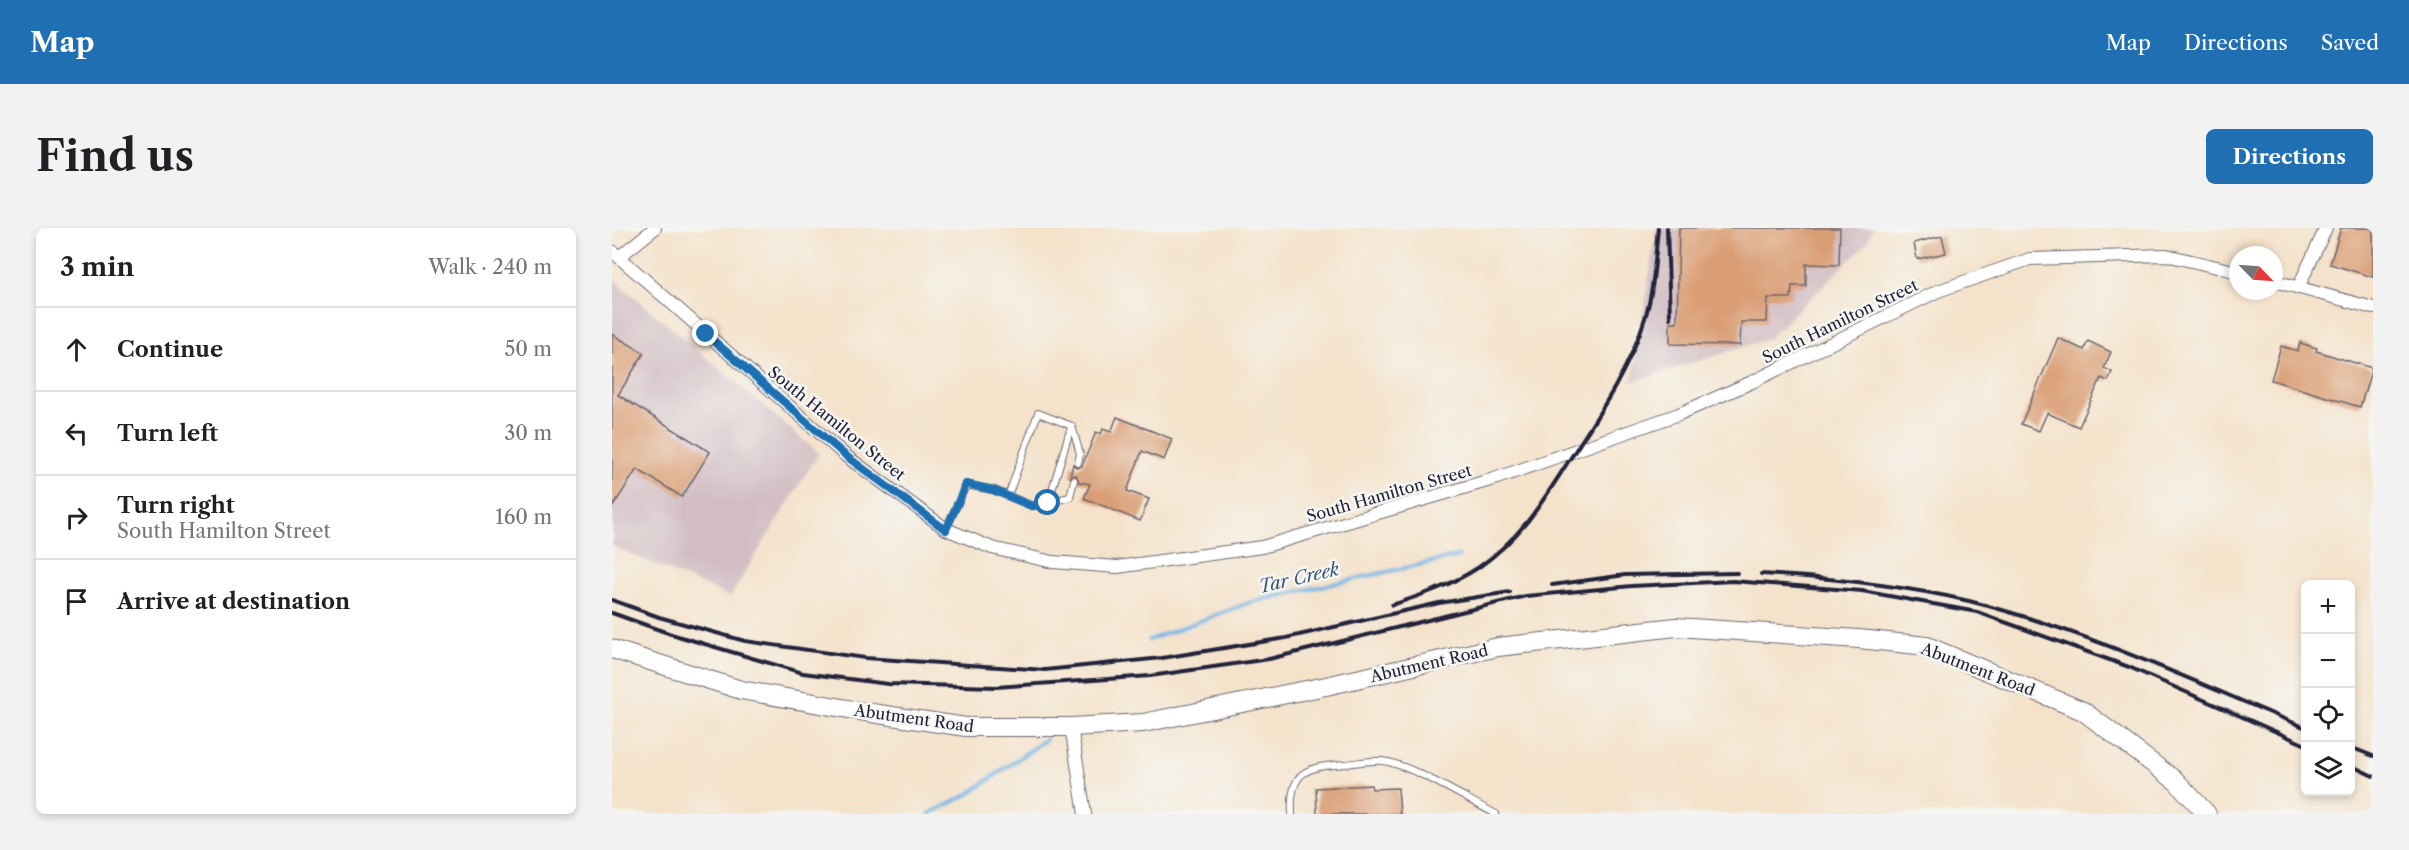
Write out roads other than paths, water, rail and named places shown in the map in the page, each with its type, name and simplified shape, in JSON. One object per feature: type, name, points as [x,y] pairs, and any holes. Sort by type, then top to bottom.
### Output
[{"type":"main road","name":"Abutment Road","points":[[612,649],[741,690],[966,728],[1071,727],[1143,723],[1326,686],[1498,647],[1676,627],[1859,639],[1927,646],[2083,711],[2176,781],[2207,814]]},
{"type":"street","points":[[616,254],[655,228]]},
{"type":"street","points":[[2298,288],[2326,228]]},
{"type":"street","name":"South Hamilton Street","points":[[616,254],[846,456],[946,530],[992,548],[1053,562],[1117,567],[1262,547],[1494,479],[1679,414],[1752,382],[1938,291],[2030,259],[2166,255],[2229,270]]},
{"type":"street","points":[[2283,284],[2373,308]]},
{"type":"street","points":[[1071,727],[1084,814]]},
{"type":"lane","points":[[1008,496],[1038,413],[1072,426]]},
{"type":"lane","points":[[1072,426],[1080,454],[1078,463]]},
{"type":"lane","points":[[1048,503],[1072,426]]},
{"type":"lane","points":[[946,530],[966,484],[993,490],[1032,506],[1070,497],[1074,480]]},
{"type":"lane","points":[[1292,814],[1291,793],[1302,774],[1315,767],[1383,761],[1422,776],[1496,814]]},
{"type":"waterway","name":"Tar Creek","points":[[1149,640],[1251,602],[1459,556]]},
{"type":"waterway","name":"Tar Creek","points":[[929,814],[969,794],[1046,739]]},
{"type":"railway","points":[[1392,605],[1448,584],[1479,567],[1510,541],[1545,497],[1606,402],[1632,353],[1645,318],[1650,296],[1658,228]]},
{"type":"railway","points":[[1667,228],[1670,318]]},
{"type":"railway","points":[[1552,585],[1625,575],[1737,573]]},
{"type":"railway","points":[[1761,574],[1892,586],[1943,595],[2012,613],[2139,658],[2301,726]]},
{"type":"railway","points":[[612,613],[671,634],[803,673],[888,684],[996,687],[1150,676],[1269,659],[1526,596],[1632,586],[1733,581],[1862,591],[1977,612],[2129,667],[2301,743]]},
{"type":"railway","points":[[612,600],[659,617],[745,641],[865,658],[1045,670],[1162,658],[1286,638],[1439,603],[1510,592]]},
{"type":"railway","points":[[2355,749],[2373,756]]},
{"type":"railway","points":[[2355,767],[2373,776]]}]
